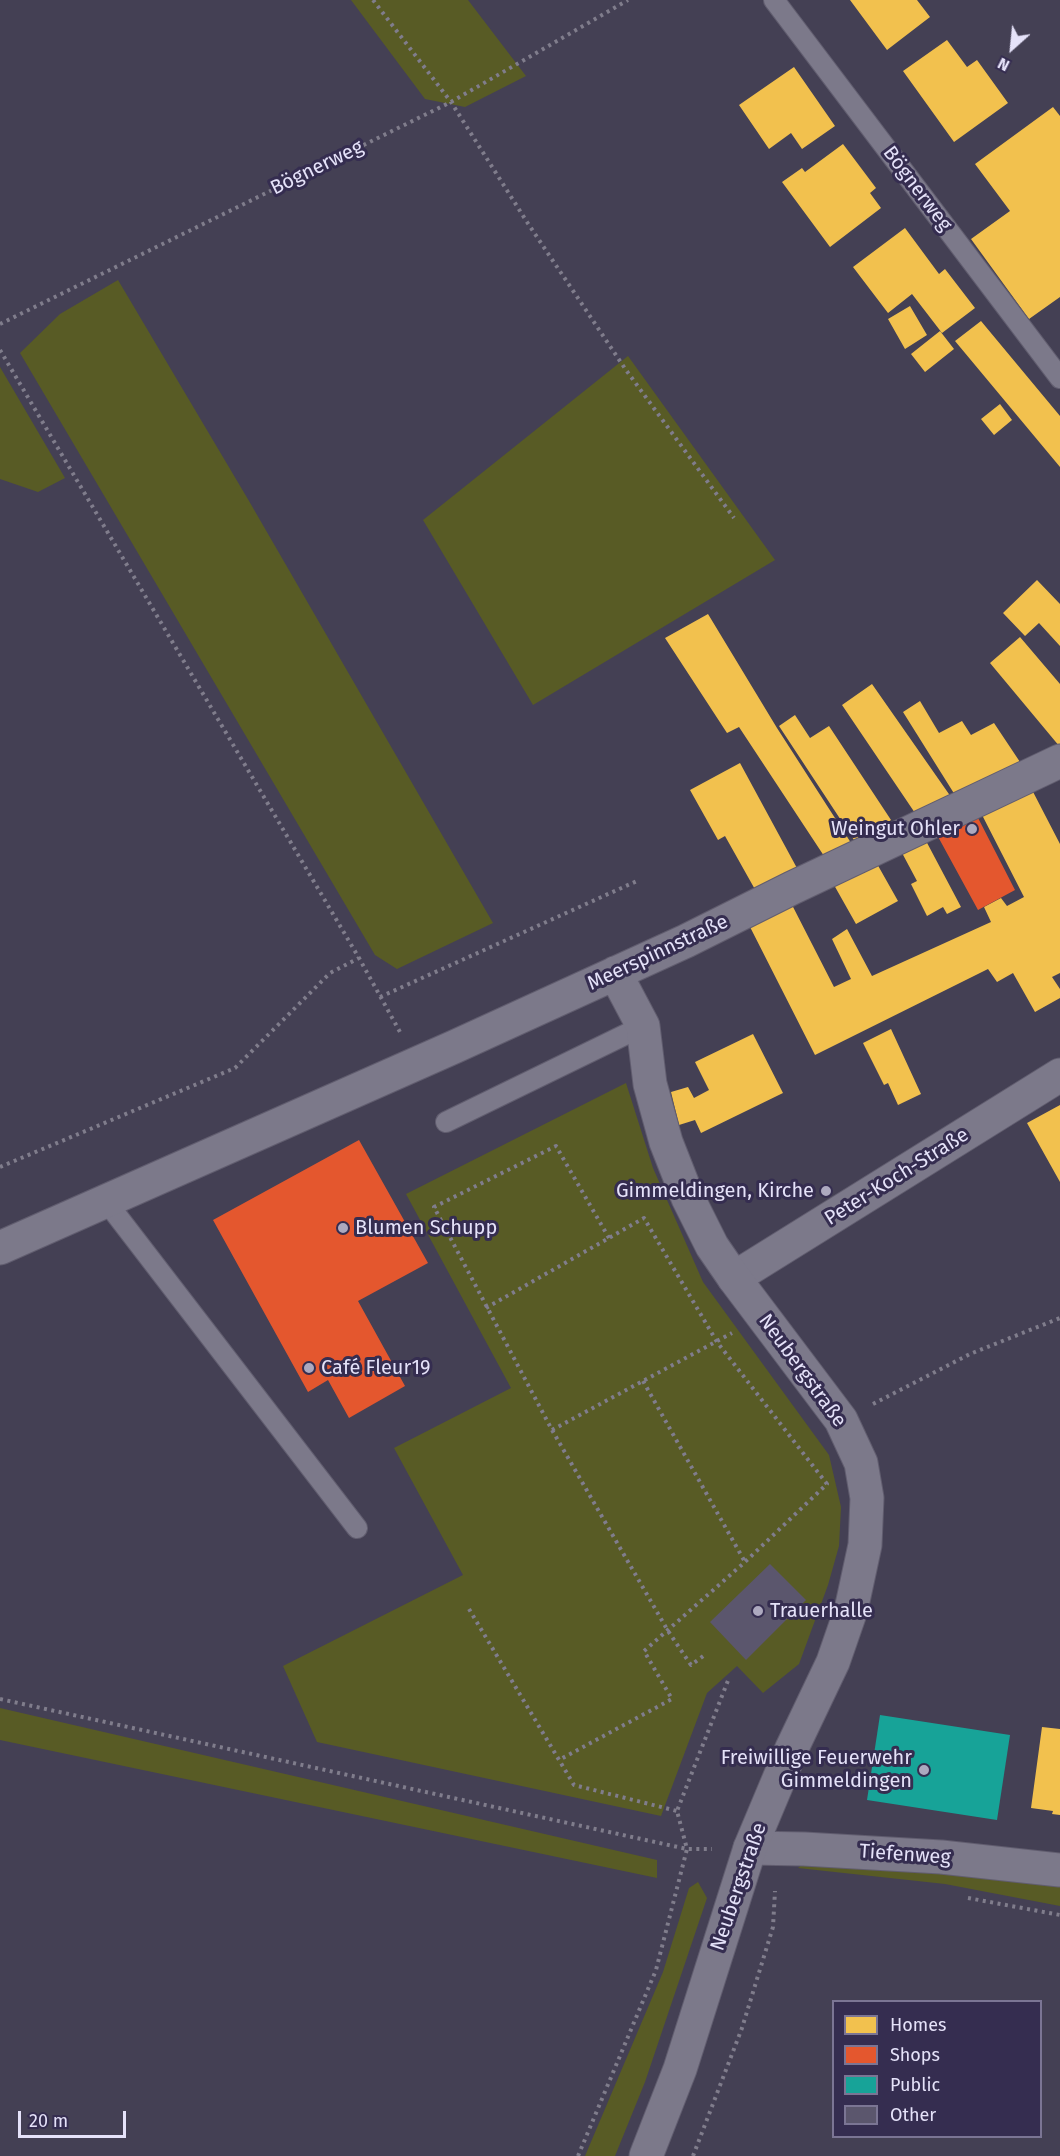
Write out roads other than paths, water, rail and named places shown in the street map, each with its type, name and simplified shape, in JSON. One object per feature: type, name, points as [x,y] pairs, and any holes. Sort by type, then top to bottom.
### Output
[{"type":"street","name":"Meerspinnstraße","points":[[0,1248],[418,1063],[686,941],[1060,761]]},
{"type":"street","name":"Neubergstraße","points":[[615,973],[642,1026],[650,1084],[666,1142],[688,1198],[712,1246],[734,1278],[841,1420],[861,1463],[867,1498],[865,1545],[850,1610],[833,1662],[792,1748],[750,1848],[680,2069],[646,2156]]},
{"type":"street","name":"Peter-Koch-Straße","points":[[734,1278],[1060,1075]]},
{"type":"street","name":"Tiefenweg","points":[[750,1848],[941,1857],[1060,1870]]},
{"type":"lane","name":"Bögnerweg","points":[[774,0],[1060,378]]},
{"type":"lane","points":[[446,1122],[642,1026]]},
{"type":"lane","points":[[105,1200],[357,1528]]},
{"type":"place","name":"Weingut Ohler","points":[[972,829]]},
{"type":"place","name":"Gimmeldingen, Kirche","points":[[826,1191]]},
{"type":"place","name":"Blumen Schupp","points":[[343,1228]]},
{"type":"place","name":"Café Fleur19","points":[[309,1368]]},
{"type":"place","name":"Trauerhalle","points":[[758,1611]]},
{"type":"place","name":"Freiwillige Feuerwehr Gimmeldingen","points":[[924,1770]]}]
